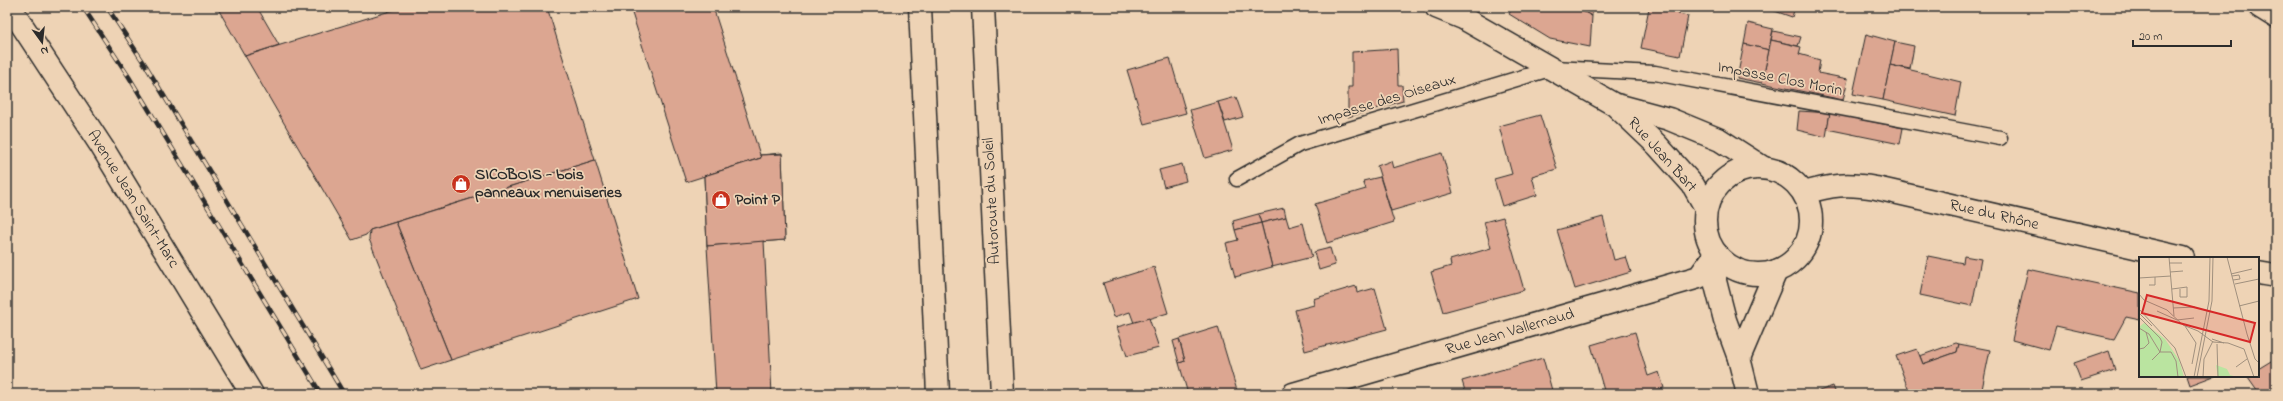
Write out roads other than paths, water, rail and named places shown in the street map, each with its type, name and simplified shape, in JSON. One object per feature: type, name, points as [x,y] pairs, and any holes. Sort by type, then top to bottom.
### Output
[{"type":"main road","name":"Avenue Jean Saint-Marc","points":[[10,7],[102,147],[252,394]]},
{"type":"main road","points":[[920,7],[938,394]]},
{"type":"main road","name":"Autoroute du Soleil","points":[[983,7],[1002,394]]},
{"type":"main road","name":"Rue Jean Bart","points":[[1436,7],[1463,18],[1553,68],[1615,105],[1657,145],[1693,185],[1706,208]]},
{"type":"main road","points":[[2260,7],[2276,16]]},
{"type":"main road","name":"Rue Jean Bart","points":[[1615,105],[1669,119],[1720,140],[1762,167]]},
{"type":"main road","points":[[1762,167],[1775,169],[1797,183],[1804,193],[1812,216],[1808,239],[1796,259],[1776,271],[1760,274],[1743,272],[1728,266],[1716,254],[1708,240],[1706,230],[1706,208],[1713,191],[1726,177],[1743,169],[1762,167]]},
{"type":"main road","name":"Rue du Rhône","points":[[1804,193],[1826,187],[1850,184],[1876,188],[2179,257]]},
{"type":"main road","points":[[1716,254],[1715,282],[1725,320],[1739,358],[1748,394]]},
{"type":"main road","name":"Rue Jean Vallernaud","points":[[1293,394],[1699,277],[1716,254]]},
{"type":"main road","points":[[1739,358],[1776,271]]},
{"type":"main road","points":[[2259,273],[2276,276]]},
{"type":"lane","name":"Impasse Clos Morin","points":[[1553,68],[1655,73],[2000,138]]},
{"type":"lane","name":"Impasse des Oiseaux","points":[[1237,179],[1300,144],[1553,68]]},
{"type":"railway","points":[[83,7],[129,77],[321,394]]},
{"type":"railway","points":[[107,7],[146,66],[344,394]]},
{"type":"place","name":"SICOBOIS - bois panneaux menuiseries","points":[[461,184]]},
{"type":"place","name":"Point P","points":[[721,200]]}]
